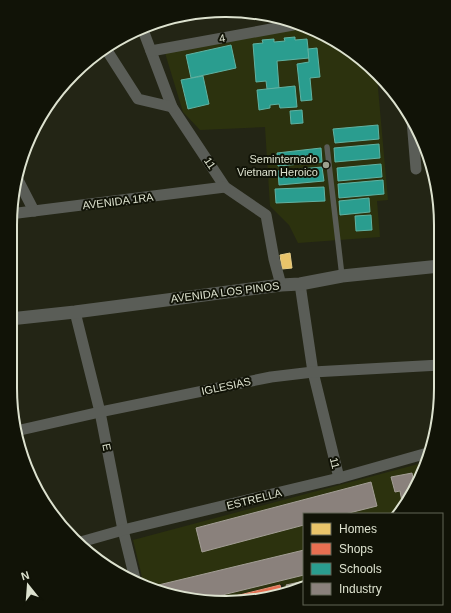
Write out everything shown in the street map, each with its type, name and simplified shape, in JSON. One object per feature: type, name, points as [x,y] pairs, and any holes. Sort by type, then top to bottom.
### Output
[{"type":"street","name":"4","points":[[151,51],[287,26]]},
{"type":"street","name":"11","points":[[144,34],[172,107],[225,187],[266,215],[274,259],[281,285]]},
{"type":"street","points":[[109,53],[138,99],[172,107]]},
{"type":"street","points":[[413,136],[416,169]]},
{"type":"street","points":[[21,186],[34,211]]},
{"type":"street","name":"AVENIDA 1RA","points":[[17,213],[225,187]]},
{"type":"street","name":"AVENIDA LOS PINOS","points":[[17,318],[281,285],[300,284],[342,276],[434,267]]},
{"type":"street","name":"11","points":[[300,284],[313,372],[339,478]]},
{"type":"street","name":"E","points":[[75,312],[100,412],[122,530],[134,574]]},
{"type":"street","name":"IGLESIAS","points":[[21,430],[271,376],[313,372],[434,365]]},
{"type":"street","name":"ESTRELLA","points":[[84,541],[122,530],[339,478],[423,454]]},
{"type":"lane","points":[[327,147],[342,276]]},
{"type":"shaded area","name":"Seminternado Vietnam Heroico","points":[[296,29],[330,45],[363,69],[378,83],[388,200],[377,201],[380,237],[298,243],[289,225],[270,206],[265,127],[200,130],[183,112],[165,53]]},
{"type":"shaded area","points":[[419,464],[406,492],[392,513],[303,513],[303,581],[284,588],[283,584],[232,596],[212,596],[185,592],[158,585],[142,578],[133,540]]},
{"type":"building: Homes","points":[[290,253],[292,268],[282,269],[280,255]]},
{"type":"building: Shops","points":[[280,585],[281,588],[266,592],[235,596]]},
{"type":"building: Schools","points":[[295,37],[295,40],[307,39],[309,58],[277,61],[279,88],[267,89],[266,81],[256,82],[253,44],[263,43],[262,40],[274,39],[274,42],[285,41],[284,38]]},
{"type":"building: Schools","points":[[231,45],[236,68],[191,78],[186,55]]},
{"type":"building: Schools","points":[[317,48],[320,77],[310,78],[312,100],[301,101],[297,64],[309,62],[308,49]]},
{"type":"building: Schools","points":[[203,76],[209,104],[188,109],[181,80]]},
{"type":"building: Schools","points":[[295,86],[297,107],[280,108],[279,104],[270,105],[270,108],[259,110],[257,90]]},
{"type":"building: Schools","points":[[302,110],[303,123],[291,124],[290,111]]},
{"type":"building: Schools","points":[[378,125],[379,139],[335,143],[333,129]]},
{"type":"building: Schools","points":[[379,144],[380,158],[335,162],[334,148]]},
{"type":"building: Schools","points":[[321,148],[322,162],[278,166],[277,153]]},
{"type":"building: Schools","points":[[381,164],[382,177],[338,181],[337,168]]},
{"type":"building: Schools","points":[[322,167],[324,181],[279,185],[278,171]]},
{"type":"building: Schools","points":[[383,180],[384,194],[339,198],[338,184]]},
{"type":"building: Schools","points":[[324,187],[325,201],[276,203],[275,189]]},
{"type":"building: Schools","points":[[369,198],[370,212],[340,215],[339,201]]},
{"type":"building: Schools","points":[[371,215],[372,230],[356,231],[355,216]]},
{"type":"building: Industry","points":[[412,473],[413,478],[401,499],[400,491],[395,492],[391,477]]},
{"type":"building: Industry","points":[[371,482],[377,506],[349,513],[303,513],[303,525],[202,552],[196,528]]},
{"type":"building: Industry","points":[[303,550],[303,575],[218,596],[185,592],[158,585]]},
{"type":"building: Industry","points":[[301,582],[287,587],[286,585]]},
{"type":"place","name":"Seminternado Vietnam Heroico","points":[[326,165]]}]
